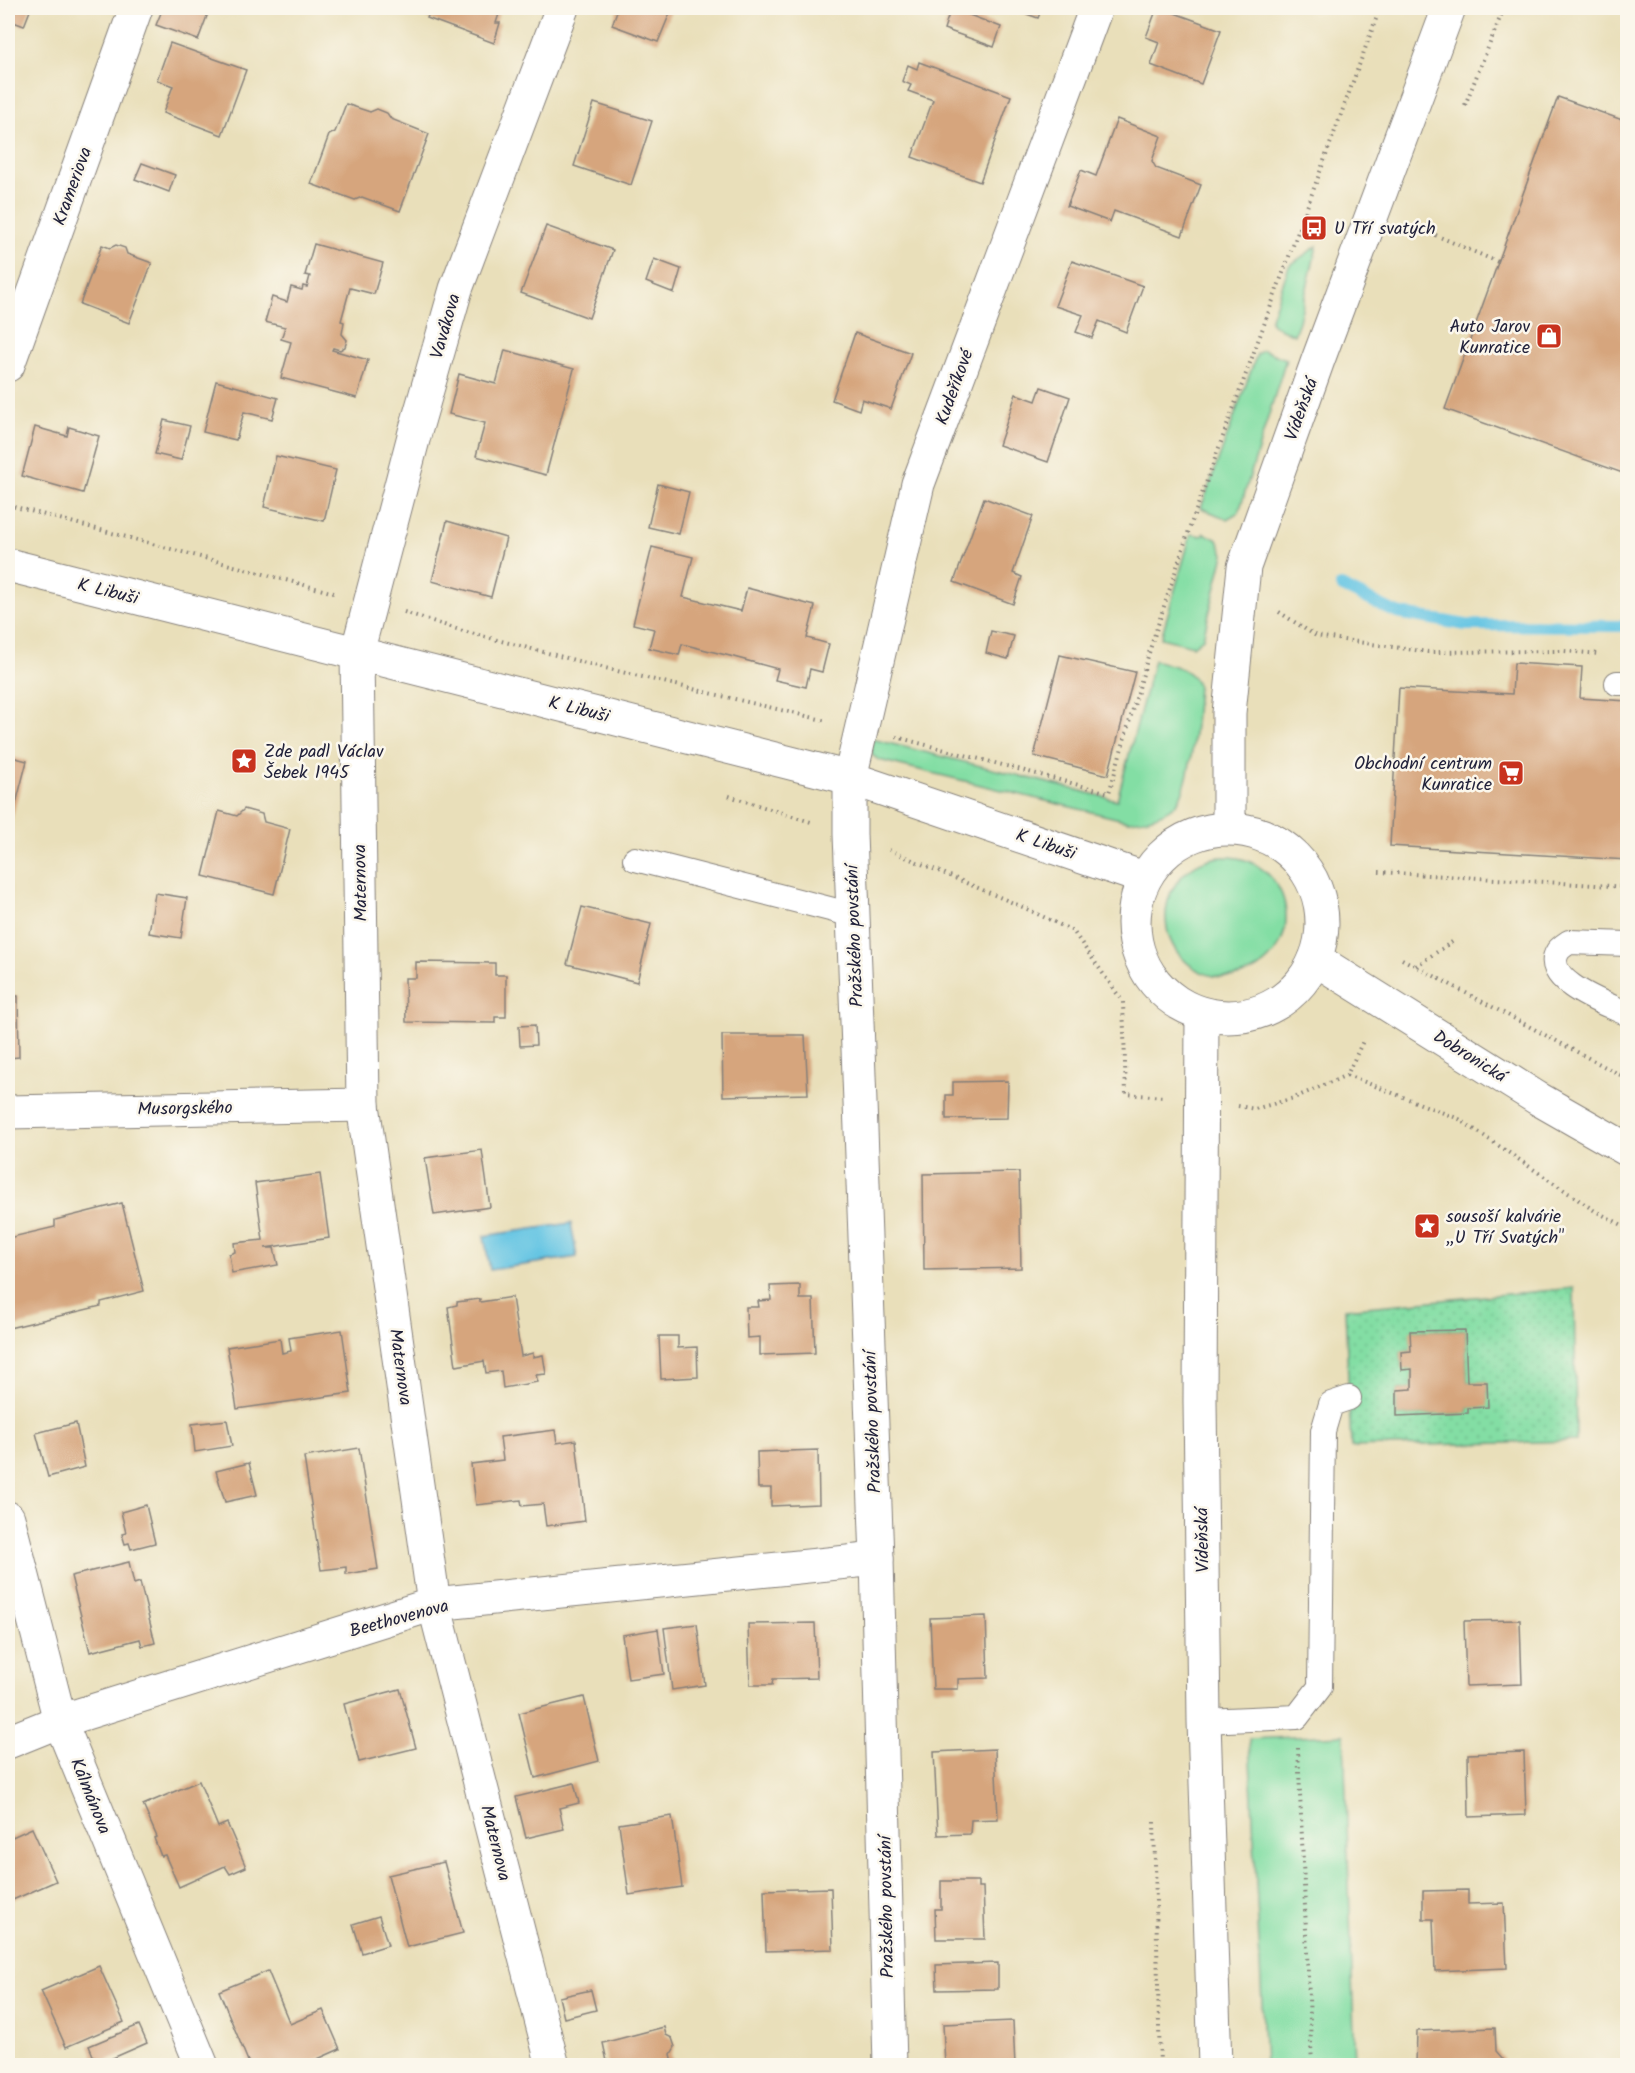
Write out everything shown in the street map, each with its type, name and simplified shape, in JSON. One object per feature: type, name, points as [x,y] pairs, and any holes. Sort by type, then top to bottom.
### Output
[{"type":"street","name":"Krameriova","points":[[8,364],[136,8]]},
{"type":"street","name":"Vavákova","points":[[357,653],[415,432],[456,289],[562,8]]},
{"type":"street","name":"Kudeříkové","points":[[850,778],[918,484],[1096,8]]},
{"type":"street","name":"Vídeňská","points":[[1229,828],[1229,713],[1244,567],[1449,8]]},
{"type":"street","name":"K Libuši","points":[[8,565],[850,778],[1144,878]]},
{"type":"street","name":"Maternova","points":[[357,653],[363,1105],[434,1604],[553,2066]]},
{"type":"street","name":"Pražského povstání","points":[[850,778],[850,834],[877,1558],[890,2066]]},
{"type":"street","points":[[1229,828],[1249,830],[1269,837],[1283,845],[1295,856],[1314,884],[1320,904],[1322,927],[1315,959],[1298,987],[1271,1006],[1235,1017],[1202,1014],[1178,1004],[1165,994],[1154,982],[1138,953],[1133,931],[1134,909],[1144,878],[1154,862],[1167,849],[1196,833],[1229,828]]},
{"type":"street","name":"Dobronická","points":[[1315,959],[1537,1098],[1628,1150]]},
{"type":"street","name":"Vídeňská","points":[[1202,1014],[1200,1401],[1204,1721],[1215,2066]]},
{"type":"street","name":"Musorgského","points":[[8,1112],[363,1105]]},
{"type":"street","name":"Kálmánova","points":[[8,1518],[60,1721],[202,2066]]},
{"type":"street","name":"Beethovenova","points":[[8,1742],[60,1721],[434,1604],[877,1558]]},
{"type":"lane","points":[[635,859],[853,915]]},
{"type":"lane","points":[[1628,944],[1569,942],[1558,951],[1555,963],[1562,977],[1576,990],[1628,1014]]},
{"type":"lane","points":[[1204,1721],[1297,1717],[1320,1687],[1323,1431],[1331,1404],[1349,1398]]},
{"type":"path","points":[[8,505],[370,603],[463,631],[609,669],[861,728],[1110,793],[1151,646],[1191,524],[1380,8]]},
{"type":"path","points":[[1465,105],[1504,8]]},
{"type":"path","points":[[1419,228],[1498,262]]},
{"type":"path","points":[[1279,612],[1316,636],[1428,652],[1564,651],[1603,655],[1622,683]]},
{"type":"path","points":[[729,796],[850,834],[1025,908],[1073,931],[1123,1002],[1126,1094],[1164,1097]]},
{"type":"path","points":[[1379,872],[1628,888]]},
{"type":"path","points":[[1416,966],[1455,940]]},
{"type":"path","points":[[1402,959],[1628,1079]]},
{"type":"path","points":[[1232,1105],[1255,1109],[1294,1098],[1347,1075],[1363,1041]]},
{"type":"path","points":[[1347,1075],[1459,1119],[1595,1211],[1628,1228]]},
{"type":"path","points":[[1297,1717],[1311,2066]]},
{"type":"path","points":[[1154,1822],[1160,2066]]},
{"type":"green space","points":[[1317,246],[1294,335],[1273,325],[1270,321],[1289,266]]},
{"type":"green space","points":[[1263,350],[1286,359],[1239,512],[1227,519],[1201,508],[1257,354]]},
{"type":"green space","points":[[1204,533],[1218,540],[1224,554],[1203,638],[1193,646],[1161,638],[1191,534],[1202,536]]},
{"type":"green space","points":[[1154,660],[1186,671],[1198,687],[1192,749],[1181,796],[1175,805],[1153,817],[1128,821],[879,760],[872,755],[872,739],[1117,800]]},
{"type":"green space","points":[[1226,857],[1249,862],[1268,875],[1281,894],[1286,917],[1281,940],[1268,959],[1249,972],[1226,977],[1203,972],[1184,959],[1171,940],[1166,917],[1171,894],[1184,875],[1203,862]]},
{"type":"green space","points":[[1574,1288],[1576,1441],[1351,1447],[1345,1309]],"holes":[[[1465,1330],[1467,1382],[1487,1382],[1487,1406],[1468,1408],[1468,1413],[1397,1416],[1397,1390],[1412,1389],[1412,1369],[1402,1369],[1401,1352],[1411,1351],[1411,1331]]]},
{"type":"green space","points":[[1344,1735],[1355,2065],[1265,2065],[1249,1739]]},
{"type":"water","points":[[571,1223],[577,1257],[490,1270],[484,1236]]},
{"type":"building","points":[[8,8],[31,8],[24,26],[8,20]]},
{"type":"building","points":[[163,8],[210,8],[198,40],[156,25]]},
{"type":"building","points":[[431,8],[501,8],[496,23],[500,23],[494,43],[427,18]]},
{"type":"building","points":[[618,8],[672,8],[658,42],[612,25]]},
{"type":"building","points":[[951,8],[1001,27],[994,47],[944,29]]},
{"type":"building","points":[[1010,8],[1042,8],[1038,18]]},
{"type":"building","points":[[1157,8],[1174,8],[1172,12],[1221,30],[1201,84],[1151,65],[1159,42],[1146,37]]},
{"type":"building","points":[[170,43],[246,70],[222,135],[163,113],[173,86],[157,80]]},
{"type":"building","points":[[919,62],[1011,96],[980,182],[912,157],[933,100],[908,91],[911,85],[902,81],[908,65],[917,69]]},
{"type":"building","name":"Auto Jarov Kunratice","points":[[1558,97],[1628,122],[1628,475],[1445,409]]},
{"type":"building","points":[[594,103],[652,121],[631,185],[574,166]]},
{"type":"building","points":[[346,104],[370,112],[377,109],[387,113],[391,119],[429,134],[400,211],[362,197],[355,200],[311,184],[329,135],[335,132]]},
{"type":"building","points":[[1117,119],[1161,136],[1152,161],[1156,168],[1201,185],[1182,236],[1114,211],[1110,222],[1067,206],[1081,170],[1096,176]]},
{"type":"building","points":[[142,163],[175,175],[169,192],[135,179]]},
{"type":"building","points":[[546,226],[613,250],[589,318],[521,293]]},
{"type":"building","points":[[314,244],[383,263],[374,294],[350,288],[341,321],[344,322],[342,334],[347,340],[345,347],[332,350],[368,360],[357,398],[281,378],[291,342],[281,339],[285,327],[265,322],[272,297],[287,302],[291,287],[302,290],[303,286],[307,287],[310,276],[305,275]]},
{"type":"building","points":[[102,245],[110,248],[116,245],[125,248],[127,254],[152,263],[129,323],[80,304]]},
{"type":"building","points":[[654,259],[681,269],[674,293],[646,282]]},
{"type":"building","points":[[1072,261],[1143,286],[1126,332],[1099,321],[1092,338],[1076,332],[1083,315],[1055,306]]},
{"type":"building","points":[[855,333],[911,353],[891,409],[862,399],[859,410],[832,400]]},
{"type":"building","points":[[505,350],[574,369],[546,475],[476,456],[485,423],[449,414],[459,374],[496,384]]},
{"type":"building","points":[[216,381],[278,398],[272,419],[244,412],[236,440],[203,432]]},
{"type":"building","points":[[1041,387],[1070,397],[1048,462],[999,445],[1016,394],[1036,401]]},
{"type":"building","points":[[164,420],[190,426],[181,460],[155,454]]},
{"type":"building","points":[[35,427],[67,436],[69,427],[99,436],[83,493],[22,476]]},
{"type":"building","points":[[276,456],[336,470],[324,521],[264,507]]},
{"type":"building","points":[[658,484],[689,492],[679,534],[648,527]]},
{"type":"building","points":[[984,498],[1033,516],[1013,573],[1022,577],[1013,604],[954,582]]},
{"type":"building","points":[[447,521],[506,538],[491,597],[432,581]]},
{"type":"building","points":[[652,547],[693,557],[683,597],[741,611],[747,588],[815,606],[807,638],[829,644],[822,672],[810,669],[806,687],[775,680],[778,669],[682,644],[679,655],[649,648],[654,629],[633,624]]},
{"type":"building","points":[[991,631],[1014,636],[1008,659],[986,653]]},
{"type":"building","points":[[1060,655],[1135,672],[1108,775],[1034,756]]},
{"type":"building","name":"Obchodní centrum Kunratice","points":[[1514,663],[1582,667],[1580,698],[1628,701],[1628,860],[1390,846],[1399,688],[1512,694]]},
{"type":"building","points":[[8,756],[27,761],[12,819],[8,818]]},
{"type":"building","points":[[244,809],[262,814],[264,822],[290,829],[274,894],[203,876],[219,811],[237,816]]},
{"type":"building","points":[[155,893],[187,898],[181,938],[149,933]]},
{"type":"building","points":[[582,907],[651,924],[637,982],[567,964]]},
{"type":"building","points":[[416,962],[495,963],[495,975],[506,975],[506,1017],[495,1017],[495,1023],[406,1022],[405,978],[416,978]]},
{"type":"building","points":[[8,996],[18,996],[19,1057],[8,1058]]},
{"type":"building","points":[[535,1025],[536,1045],[520,1046],[519,1026]]},
{"type":"building","points":[[722,1035],[805,1035],[808,1094],[723,1096]]},
{"type":"building","points":[[1008,1081],[1007,1118],[946,1119],[946,1095],[953,1095],[953,1082]]},
{"type":"building","points":[[482,1150],[490,1207],[434,1215],[425,1158]]},
{"type":"building","points":[[1019,1172],[1021,1268],[924,1270],[923,1174]]},
{"type":"building","points":[[320,1174],[329,1238],[265,1248],[274,1248],[278,1265],[232,1273],[229,1254],[235,1252],[234,1243],[263,1240],[255,1183]]},
{"type":"building","points":[[122,1203],[144,1291],[101,1302],[101,1306],[9,1328],[8,1238],[55,1227],[55,1220]]},
{"type":"building","points":[[800,1285],[800,1299],[813,1299],[815,1353],[760,1355],[760,1337],[747,1338],[746,1307],[759,1307],[758,1301],[771,1300],[770,1286]]},
{"type":"building","points":[[512,1297],[521,1356],[533,1353],[533,1357],[543,1355],[546,1374],[536,1375],[538,1382],[503,1388],[501,1371],[486,1373],[484,1361],[456,1366],[448,1307],[457,1305],[457,1302],[480,1299],[480,1302]]},
{"type":"building","points":[[342,1330],[351,1393],[237,1409],[227,1347],[280,1339],[282,1353],[291,1351],[289,1338]]},
{"type":"building","points":[[1465,1330],[1467,1382],[1487,1382],[1488,1407],[1468,1408],[1468,1413],[1397,1416],[1397,1390],[1412,1389],[1412,1369],[1402,1370],[1401,1352],[1411,1351],[1410,1331]]},
{"type":"building","points":[[659,1336],[678,1336],[678,1348],[697,1347],[698,1377],[661,1379]]},
{"type":"building","points":[[227,1420],[232,1446],[195,1452],[192,1424]]},
{"type":"building","points":[[76,1423],[85,1467],[48,1477],[36,1433]]},
{"type":"building","points":[[555,1430],[557,1443],[576,1440],[585,1521],[546,1526],[543,1504],[522,1506],[521,1500],[476,1505],[471,1464],[503,1460],[500,1437]]},
{"type":"building","points":[[359,1448],[378,1569],[346,1574],[346,1567],[321,1570],[304,1457]]},
{"type":"building","points":[[818,1450],[819,1504],[771,1506],[771,1488],[758,1488],[757,1452]]},
{"type":"building","points":[[249,1463],[257,1495],[225,1502],[216,1471]]},
{"type":"building","points":[[146,1505],[155,1543],[131,1549],[129,1543],[125,1544],[122,1534],[126,1533],[121,1512]]},
{"type":"building","points":[[129,1562],[134,1584],[140,1582],[155,1643],[142,1646],[140,1639],[90,1652],[71,1576]]},
{"type":"building","points":[[986,1616],[988,1678],[958,1679],[958,1689],[933,1689],[930,1618]]},
{"type":"building","points":[[1520,1620],[1522,1684],[1466,1686],[1464,1621]]},
{"type":"building","points":[[815,1623],[817,1678],[773,1679],[772,1685],[750,1685],[748,1624]]},
{"type":"building","points":[[697,1624],[705,1685],[672,1690],[664,1628]]},
{"type":"building","points":[[658,1629],[664,1674],[628,1679],[622,1635]]},
{"type":"building","points":[[400,1689],[416,1748],[359,1762],[344,1704]]},
{"type":"building","points":[[584,1697],[599,1761],[535,1778],[519,1713]]},
{"type":"building","points":[[995,1749],[998,1819],[971,1820],[970,1834],[938,1835],[934,1752]]},
{"type":"building","points":[[1524,1752],[1526,1815],[1469,1817],[1468,1754]]},
{"type":"building","points":[[199,1781],[218,1827],[227,1823],[246,1867],[230,1874],[225,1866],[179,1887],[165,1855],[161,1856],[154,1838],[157,1837],[143,1805]]},
{"type":"building","points":[[574,1783],[579,1803],[559,1808],[564,1829],[526,1838],[516,1797]]},
{"type":"building","points":[[672,1816],[682,1887],[629,1895],[619,1824]]},
{"type":"building","points":[[32,1828],[56,1881],[8,1902],[8,1839]]},
{"type":"building","points":[[444,1862],[463,1933],[407,1947],[388,1875]]},
{"type":"building","points":[[941,1881],[978,1881],[978,1887],[983,1887],[985,1939],[936,1939],[935,1909],[941,1909]]},
{"type":"building","points":[[831,1888],[833,1949],[766,1951],[764,1890]]},
{"type":"building","points":[[1468,1890],[1468,1904],[1504,1903],[1507,1968],[1435,1971],[1433,1919],[1423,1919],[1423,1891]]},
{"type":"building","points":[[379,1916],[388,1945],[362,1953],[353,1924]]},
{"type":"building","points":[[998,1963],[998,1989],[937,1990],[936,1965]]},
{"type":"building","points":[[99,1966],[124,2022],[66,2047],[41,1991]]},
{"type":"building","points":[[268,1971],[290,2024],[323,2010],[340,2049],[302,2066],[250,2066],[219,1991]]},
{"type":"building","points":[[591,1990],[596,2010],[564,2018],[559,1997]]},
{"type":"building","points":[[1013,2021],[1015,2066],[945,2066],[943,2024]]},
{"type":"building","points":[[139,2025],[147,2043],[97,2065],[89,2046]]},
{"type":"building","points":[[664,2027],[666,2035],[672,2038],[675,2047],[671,2054],[674,2066],[608,2066],[603,2043]]},
{"type":"building","points":[[1495,2028],[1496,2051],[1503,2059],[1503,2066],[1416,2066],[1417,2031]]},
{"type":"waterway","points":[[1341,586],[1397,613],[1466,625],[1628,626]]},
{"type":"place","name":"U Tří svatých","points":[[1314,228]]},
{"type":"place","name":"Auto Jarov Kunratice","points":[[1549,336]]},
{"type":"place","name":"Zde padl Václav Šebek 1945","points":[[244,761]]},
{"type":"place","name":"Obchodní centrum Kunratice","points":[[1511,773]]},
{"type":"place","name":"sousoší kalvárie „U Tří Svatých\"","points":[[1427,1226]]}]
